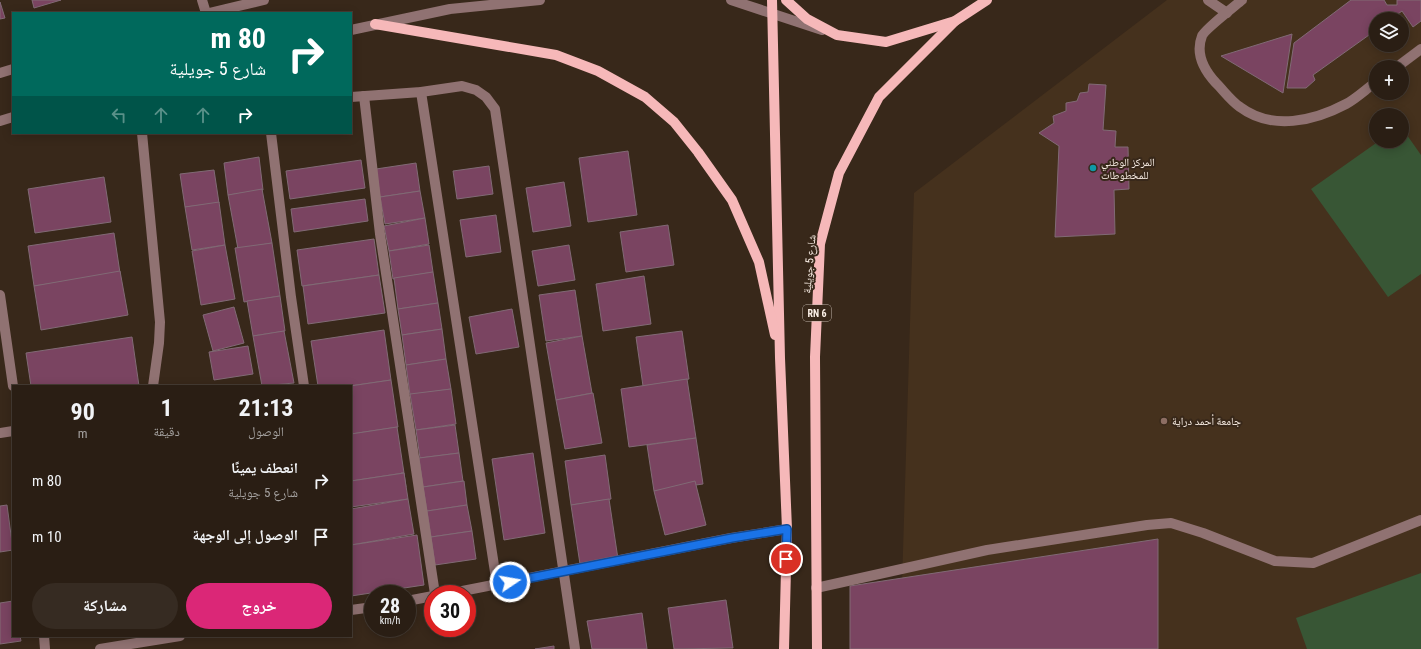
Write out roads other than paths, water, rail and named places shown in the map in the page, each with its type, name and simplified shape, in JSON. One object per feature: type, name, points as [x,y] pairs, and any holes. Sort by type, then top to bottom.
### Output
[{"type":"main road","points":[[772,0],[780,358],[787,529],[784,649]]},
{"type":"main road","name":"RN 6","points":[[786,0],[807,19],[837,35],[886,42],[955,21],[987,0]]},
{"type":"main road","name":"شارع 5 جويلية","points":[[817,649],[815,357],[820,244],[839,173],[880,97],[955,21]]},
{"type":"main road","points":[[375,24],[556,55],[598,71],[645,97],[674,122],[698,152],[732,200],[760,262],[780,358]]},
{"type":"street","points":[[202,0],[206,12]]},
{"type":"street","points":[[213,12],[264,0]]},
{"type":"street","points":[[352,30],[450,9],[540,0]]},
{"type":"street","points":[[731,0],[837,35]]},
{"type":"street","points":[[1208,0],[1227,13]]},
{"type":"street","points":[[1242,0],[1202,35],[1199,50],[1202,64],[1215,82],[1240,107],[1264,119],[1285,122],[1313,118],[1347,103],[1369,87]]},
{"type":"street","points":[[1406,60],[1421,49]]},
{"type":"street","points":[[0,73],[12,69]]},
{"type":"street","points":[[352,97],[421,92],[462,86],[476,90],[486,97],[495,109],[565,571],[575,649]]},
{"type":"street","points":[[421,92],[497,585]]},
{"type":"street","points":[[364,96],[380,234],[434,585]]},
{"type":"street","points":[[0,121],[12,117]]},
{"type":"street","points":[[142,134],[160,322],[159,343],[153,385]]},
{"type":"street","points":[[271,134],[304,385]]},
{"type":"street","points":[[0,295],[13,385]]},
{"type":"street","points":[[0,433],[12,431]]},
{"type":"street","points":[[816,588],[987,550],[1148,525],[1171,523],[1275,560],[1313,563],[1421,520]]},
{"type":"street","points":[[476,589],[732,538],[787,529]]},
{"type":"street","points":[[352,610],[364,608]]},
{"type":"street","points":[[44,637],[45,649]]},
{"type":"street","points":[[100,649],[174,637]]},
{"type":"place","name":"المركز الوطني للمخطوطات","points":[[1093,168]]},
{"type":"place","name":"جامعة أحمد دراية","points":[[1164,421]]}]
